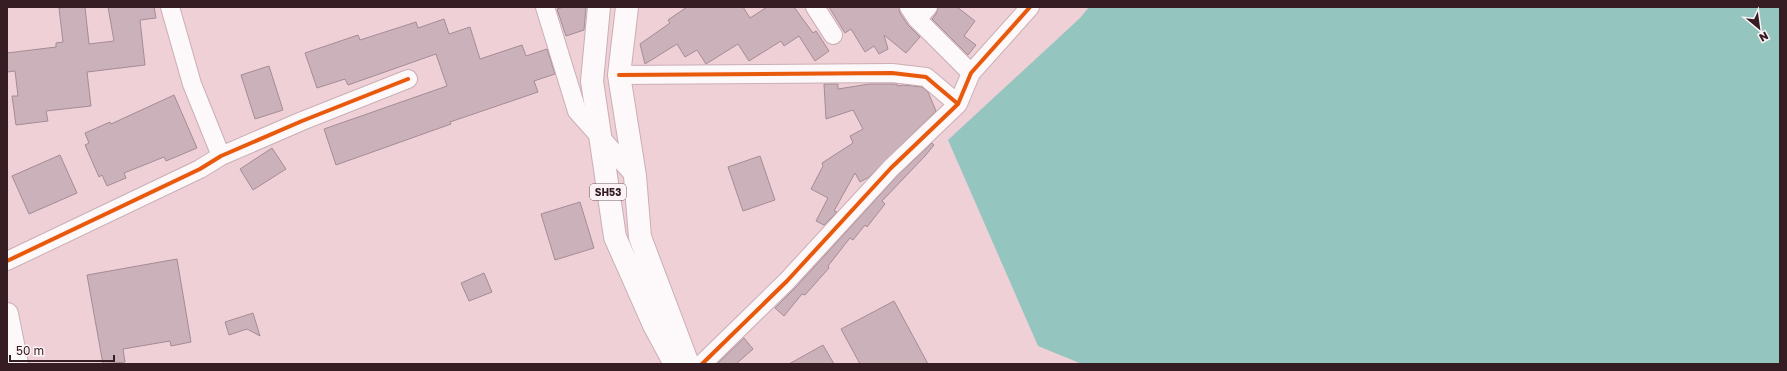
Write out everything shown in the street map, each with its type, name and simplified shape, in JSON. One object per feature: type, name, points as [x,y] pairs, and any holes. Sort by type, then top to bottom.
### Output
[{"type":"main road","name":"SH53","points":[[599,7],[592,80],[615,237],[654,325],[675,364]]},
{"type":"main road","name":"SH53","points":[[627,7],[619,75],[634,176],[640,237],[688,364]]},
{"type":"main road","points":[[7,314],[17,364]]},
{"type":"street","points":[[170,7],[192,84],[221,156]]},
{"type":"street","points":[[545,7],[577,110],[634,176]]},
{"type":"street","points":[[815,7],[833,35]]},
{"type":"street","points":[[702,364],[787,281],[891,168],[958,104],[971,73],[1030,7]]},
{"type":"street","points":[[918,11],[971,73]]},
{"type":"street","points":[[619,75],[892,73],[926,77],[958,104]]},
{"type":"street","points":[[7,261],[200,169],[221,156],[302,121],[408,79]]},
{"type":"shaded area","points":[[1089,7],[1780,7],[1780,364],[1082,364],[1038,346],[948,140],[1080,18]]},
{"type":"building","points":[[85,7],[89,44],[114,41],[108,7],[154,7],[156,18],[140,20],[145,65],[87,72],[91,106],[46,111],[48,121],[16,125],[12,96],[18,96],[15,71],[7,72],[7,53],[56,47],[56,43],[63,42],[59,8]]},
{"type":"building","points":[[564,7],[586,7],[584,30],[566,36],[557,9]]},
{"type":"building","points":[[687,7],[743,7],[750,18],[767,7],[794,7],[813,33],[816,31],[829,51],[815,61],[799,36],[784,46],[781,41],[749,61],[738,44],[706,64],[697,50],[685,57],[677,44],[645,64],[640,44],[670,23],[668,20]]},
{"type":"building","points":[[829,7],[899,7],[900,13],[908,25],[920,37],[906,53],[884,35],[888,49],[879,54],[874,46],[865,52],[851,29],[845,33]]},
{"type":"building","points":[[938,7],[957,7],[975,21],[964,36],[976,45],[968,55],[932,19],[936,14]]},
{"type":"building","points":[[444,19],[449,34],[470,27],[480,59],[522,45],[526,56],[547,49],[555,74],[534,81],[538,92],[450,122],[451,124],[336,165],[324,129],[447,86],[436,54],[348,85],[345,79],[317,88],[305,53],[358,35],[360,40],[416,22],[418,28]]},
{"type":"building","points":[[269,66],[283,110],[255,119],[241,75]]},
{"type":"building","points":[[824,84],[838,84],[838,89],[869,84],[897,84],[898,86],[903,85],[922,87],[928,92],[936,111],[869,177],[860,182],[855,173],[834,211],[837,212],[824,225],[816,221],[828,198],[811,189],[823,166],[822,163],[853,143],[850,136],[863,129],[853,110],[826,119]]},
{"type":"building","points":[[174,95],[197,148],[166,161],[164,157],[124,173],[126,178],[107,186],[102,175],[99,177],[85,145],[89,143],[85,133],[110,122],[111,124]]},
{"type":"building","points":[[932,143],[934,145],[925,156],[882,201],[885,204],[867,227],[865,225],[853,240],[850,238],[828,266],[829,268],[805,295],[802,294],[784,316],[775,308],[898,175]]},
{"type":"building","points":[[272,148],[286,169],[253,190],[240,169]]},
{"type":"building","points":[[60,155],[77,193],[29,214],[12,176]]},
{"type":"building","points":[[760,156],[775,200],[743,211],[728,167]]},
{"type":"building","points":[[580,202],[594,248],[555,260],[541,214]]},
{"type":"building","points":[[177,259],[191,342],[171,346],[170,341],[123,349],[125,362],[103,364],[87,275]]},
{"type":"building","points":[[484,273],[492,292],[469,301],[461,283]]},
{"type":"building","points":[[894,301],[928,364],[860,364],[841,329]]},
{"type":"building","points":[[253,313],[260,336],[247,329],[229,335],[225,322]]},
{"type":"building","points":[[744,338],[753,349],[736,364],[717,364]]},
{"type":"building","points":[[823,345],[834,364],[789,364]]},
{"type":"cycle path","points":[[702,364],[787,281],[891,168],[958,104],[971,73],[1030,7]]},
{"type":"cycle path","points":[[619,75],[892,73],[926,77],[958,104]]},
{"type":"cycle path","points":[[7,261],[200,169],[221,156],[302,121],[408,79]]}]
